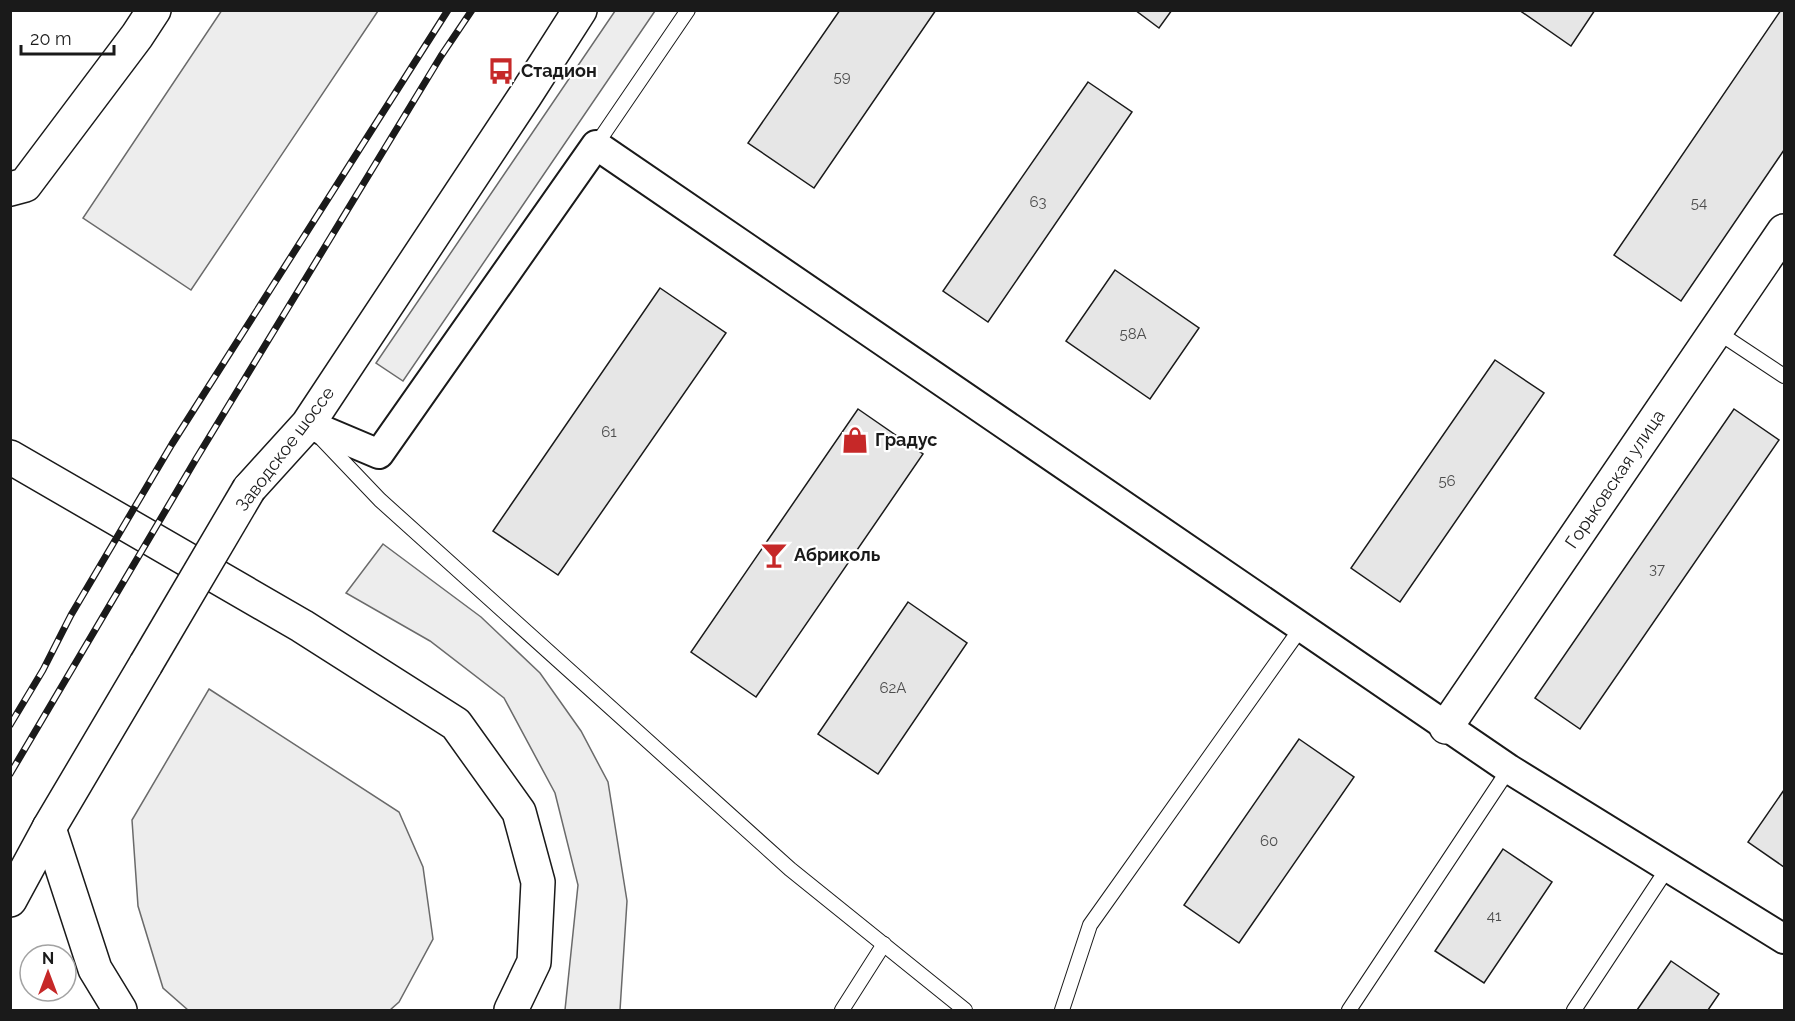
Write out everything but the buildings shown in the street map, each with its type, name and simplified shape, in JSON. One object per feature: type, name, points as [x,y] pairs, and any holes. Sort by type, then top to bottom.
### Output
[{"type":"street","points":[[10,189],[25,185],[137,36],[153,10]]},
{"type":"street","name":"Заводское шоссе","points":[[10,900],[49,828],[249,489],[308,424],[580,10]]},
{"type":"street","points":[[308,424],[379,454],[596,144],[1446,727],[1509,769],[1785,939]]},
{"type":"street","name":"Горьковская улица","points":[[1446,727],[1785,231]]},
{"type":"street","points":[[10,457],[302,626],[456,724],[519,812],[538,882],[534,962],[511,1011]]},
{"type":"street","points":[[49,828],[95,969],[120,1011]]},
{"type":"lane","points":[[596,144],[688,10]]},
{"type":"lane","points":[[1716,331],[1785,376]]},
{"type":"lane","points":[[308,424],[380,500],[790,869],[965,1011]]},
{"type":"lane","points":[[1062,1011],[1090,925],[1301,628]]},
{"type":"lane","points":[[1349,1011],[1509,769]]},
{"type":"lane","points":[[1574,1011],[1669,866]]},
{"type":"lane","points":[[842,1011],[884,944]]},
{"type":"shaded area","points":[[222,10],[378,11],[191,290],[83,218]]},
{"type":"shaded area","points":[[615,11],[655,11],[403,381],[376,363]]},
{"type":"shaded area","points":[[383,544],[481,617],[540,673],[581,731],[608,782],[627,901],[620,1010],[565,1010],[578,885],[555,793],[504,698],[430,641],[346,593]]},
{"type":"shaded area","points":[[209,689],[399,812],[423,867],[433,939],[399,1002],[390,1010],[188,1010],[163,988],[138,906],[132,820]]},
{"type":"railway","points":[[10,725],[43,670],[71,615],[172,444],[448,10]]},
{"type":"railway","points":[[10,774],[196,459],[441,56],[472,10]]},
{"type":"place","name":"Стадион","points":[[501,71]]},
{"type":"place","name":"Градус","points":[[855,440]]},
{"type":"place","name":"Абриколь","points":[[774,555]]}]
